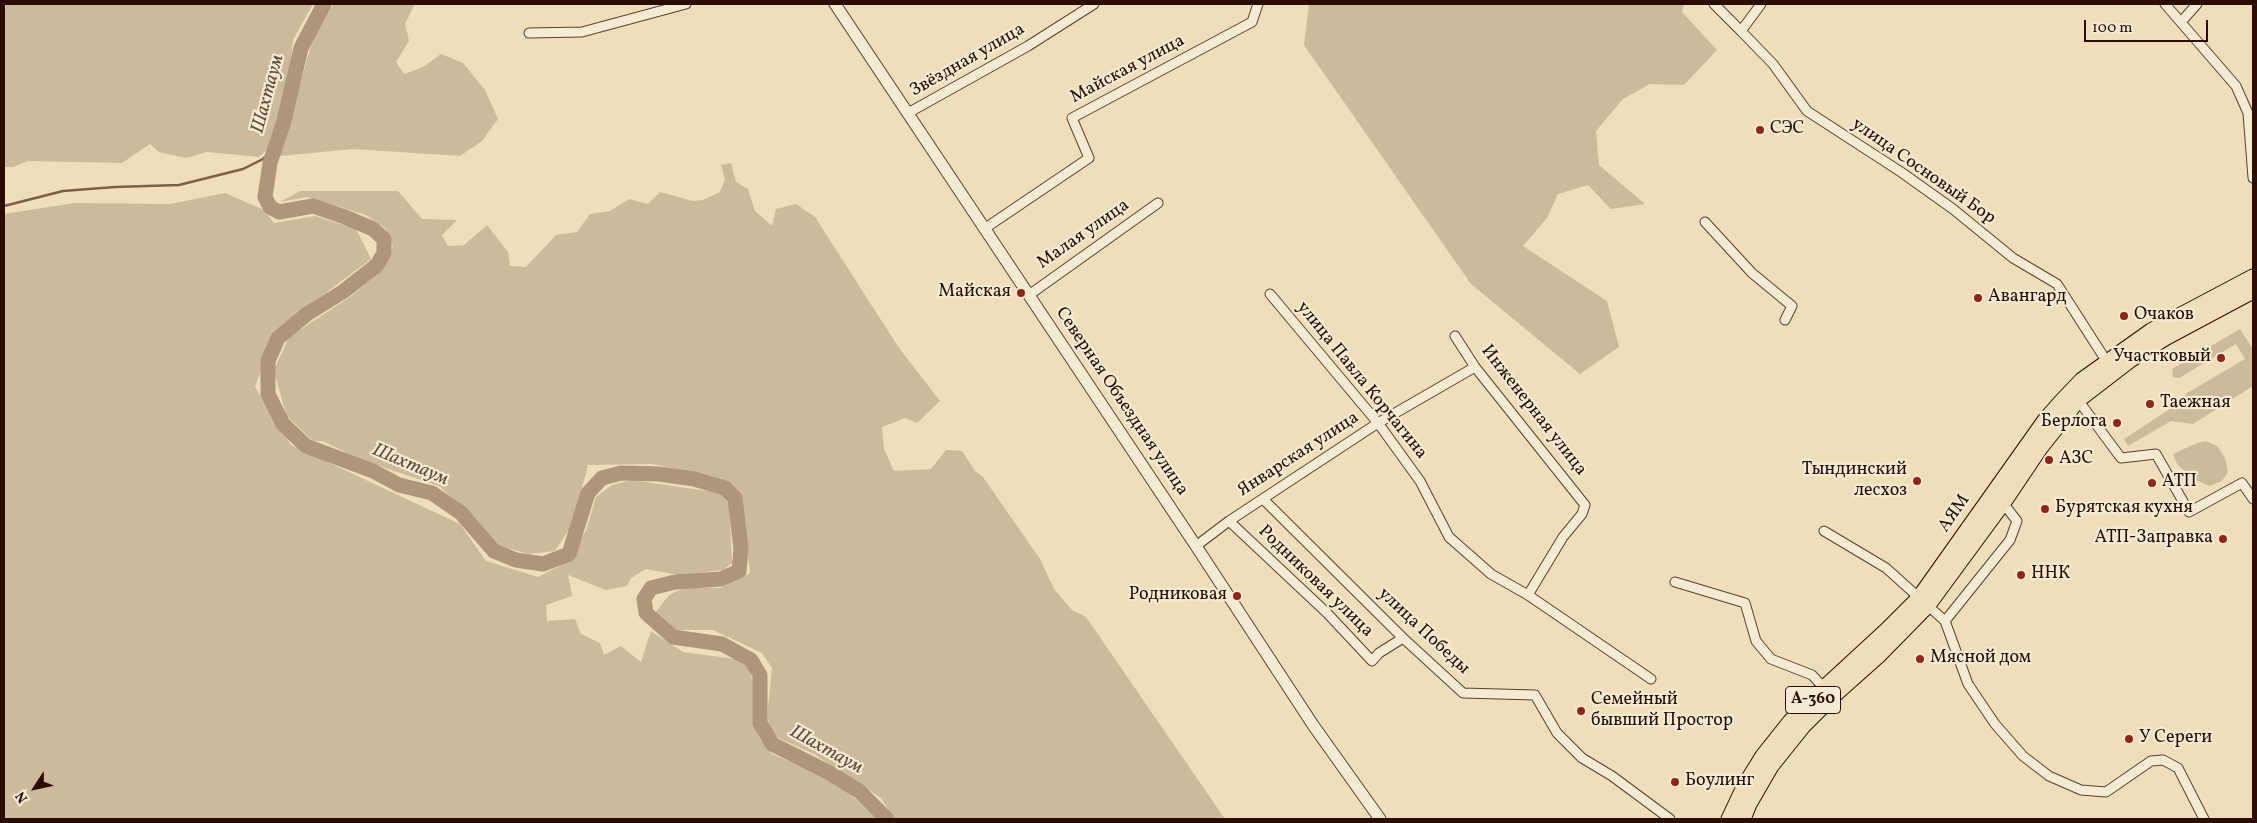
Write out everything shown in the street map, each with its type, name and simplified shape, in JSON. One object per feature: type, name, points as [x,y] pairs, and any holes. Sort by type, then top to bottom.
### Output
[{"type":"highway","name":"АЯМ","points":[[1729,819],[1745,785],[1763,756],[1790,722],[1887,630],[1923,601],[2046,419],[2082,380],[2151,332],[2253,277]]},
{"type":"highway","name":"АЯМ","points":[[1743,819],[1749,804],[1771,766],[1804,726],[1832,697],[1878,656],[2003,503],[2040,448],[2078,400],[2137,355],[2253,291]]},
{"type":"street","points":[[529,33],[582,32],[686,4]]},
{"type":"street","name":"Северная Объездная улица","points":[[835,4],[1313,725],[1380,819]]},
{"type":"street","name":"Звёздная улица","points":[[908,113],[1028,46],[1094,4]]},
{"type":"street","name":"Майская улица","points":[[984,229],[1089,158],[1072,118],[1252,22],[1258,4]]},
{"type":"street","name":"улица Сосновый Бор","points":[[1714,4],[1773,64],[1807,111],[1901,172],[1953,209],[2013,258],[2056,284],[2107,362]]},
{"type":"street","points":[[1741,31],[1761,4]]},
{"type":"street","points":[[2165,4],[2236,86],[2248,114],[2253,178]]},
{"type":"street","points":[[2182,22],[2197,4]]},
{"type":"street","name":"Малая улица","points":[[1029,294],[1158,203]]},
{"type":"street","points":[[1704,222],[1752,273],[1792,306],[1785,320]]},
{"type":"street","name":"улица Павла Корчагина","points":[[1270,294],[1378,423],[1420,481],[1449,537],[1491,574],[1528,595],[1650,679]]},
{"type":"street","name":"Инженерная улица","points":[[1455,336],[1475,367],[1585,505],[1582,514],[1563,537],[1528,595]]},
{"type":"street","name":"Январская улица","points":[[1196,546],[1229,521],[1378,423],[1475,367]]},
{"type":"street","points":[[2078,400],[2121,458],[2156,454],[2189,512],[2242,483],[2253,499]]},
{"type":"street","name":"улица Победы","points":[[1263,499],[1403,638],[1463,692],[1535,695],[1557,733],[1582,758],[1612,776],[1670,819]]},
{"type":"street","points":[[1944,621],[2010,540],[2018,521],[2003,503]]},
{"type":"street","name":"Родниковая улица","points":[[1229,521],[1327,613],[1372,661],[1379,653],[1403,638]]},
{"type":"street","points":[[1824,531],[1886,568],[1944,621],[1968,684],[1995,724],[2023,756],[2049,776],[2081,790],[2106,792],[2151,761],[2163,760],[2178,768],[2204,819]]},
{"type":"street","points":[[1675,582],[1745,603],[1756,641],[1771,659],[1812,676],[1824,688]]},
{"type":"shaded area","points":[[4,4],[313,4],[293,40],[287,92],[267,150],[259,157],[207,152],[186,158],[159,152],[150,144],[122,163],[28,161],[13,167],[4,167]]},
{"type":"shaded area","points":[[334,4],[415,4],[405,24],[409,41],[396,62],[404,74],[423,67],[441,54],[463,63],[485,90],[498,119],[482,141],[460,156],[353,149],[280,156],[317,24]]},
{"type":"shaded area","points":[[1309,4],[1684,4],[1682,12],[1717,50],[1684,85],[1650,84],[1623,99],[1596,131],[1599,165],[1645,204],[1611,209],[1588,185],[1558,194],[1547,218],[1523,246],[1607,301],[1619,347],[1580,374],[1471,284],[1304,45]]},
{"type":"shaded area","points":[[731,163],[736,182],[748,189],[755,211],[772,226],[776,209],[796,204],[815,217],[899,348],[940,401],[917,423],[905,418],[882,427],[884,449],[894,471],[931,469],[946,450],[962,451],[975,471],[983,477],[1040,559],[1054,589],[1072,610],[1086,617],[1225,819],[894,819],[881,798],[814,754],[774,736],[767,718],[772,668],[762,653],[713,630],[674,630],[655,613],[669,595],[686,587],[720,588],[750,573],[741,495],[712,476],[652,464],[588,465],[572,525],[555,551],[529,554],[500,546],[475,518],[439,486],[359,459],[323,441],[313,441],[286,415],[274,370],[289,337],[353,295],[384,268],[393,246],[386,229],[366,215],[307,197],[280,202],[300,191],[398,191],[422,219],[457,220],[442,235],[448,246],[464,245],[487,225],[508,252],[510,266],[526,267],[556,235],[577,232],[590,214],[610,211],[629,199],[648,204],[660,192],[693,201],[703,200],[720,192],[725,179],[721,165]]},
{"type":"shaded area","points":[[225,193],[264,210],[274,223],[315,216],[356,229],[371,259],[275,331],[255,387],[291,445],[460,524],[486,561],[538,577],[565,563],[586,531],[596,497],[612,485],[632,480],[721,493],[729,502],[732,563],[723,570],[679,575],[646,569],[631,578],[627,586],[606,590],[568,575],[572,596],[546,605],[547,621],[575,619],[581,634],[600,643],[604,655],[621,646],[641,662],[651,631],[683,652],[735,659],[748,667],[753,681],[753,725],[761,741],[772,754],[837,782],[877,819],[4,819],[4,214],[75,203],[170,204]]},
{"type":"shaded area","points":[[2240,329],[2253,349],[2253,386],[2193,424],[2171,421],[2128,446],[2124,439],[2182,401],[2187,393],[2245,359],[2236,344],[2179,378],[2173,377],[2172,369]]},
{"type":"shaded area","points":[[2206,441],[2217,446],[2225,458],[2228,472],[2222,481],[2210,486],[2193,479],[2177,464],[2173,454]]},
{"type":"waterway","name":"Шахтаум","points":[[324,4],[301,48],[284,121],[270,163],[265,197],[270,207],[279,212],[313,206],[373,229],[384,239],[384,253],[377,265],[344,291],[307,314],[278,338],[268,361],[268,394],[283,424],[306,446],[373,471],[399,485],[432,493],[461,513],[494,551],[516,560],[543,564],[569,554],[588,493],[602,478],[621,473],[659,474],[694,479],[725,488],[735,498],[741,549],[739,571],[721,579],[675,582],[651,588],[644,599],[646,613],[673,637],[722,644],[751,660],[760,675],[760,723],[772,744],[828,772],[859,791],[887,819]]},
{"type":"waterway","points":[[4,206],[63,191],[179,185],[243,169],[263,159],[275,147]]},
{"type":"place","name":"СЭС","points":[[1760,130]]},
{"type":"place","name":"Майская","points":[[1021,293]]},
{"type":"place","name":"Авангард","points":[[1978,298]]},
{"type":"place","name":"Очаков","points":[[2124,316]]},
{"type":"place","name":"Участковый","points":[[2221,358]]},
{"type":"place","name":"Таежная","points":[[2150,404]]},
{"type":"place","name":"Берлога","points":[[2117,423]]},
{"type":"place","name":"АЗС","points":[[2049,460]]},
{"type":"place","name":"Тындинский лесхоз","points":[[1917,481]]},
{"type":"place","name":"АТП","points":[[2152,483]]},
{"type":"place","name":"Бурятская кухня","points":[[2045,509]]},
{"type":"place","name":"АТП-Заправка","points":[[2223,539]]},
{"type":"place","name":"ННК","points":[[2021,575]]},
{"type":"place","name":"Родниковая","points":[[1237,596]]},
{"type":"place","name":"Мясной дом","points":[[1920,659]]},
{"type":"place","name":"Семейный бывший Простор","points":[[1581,711]]},
{"type":"place","name":"У Сереги","points":[[2129,739]]},
{"type":"place","name":"Боулинг","points":[[1675,782]]}]
